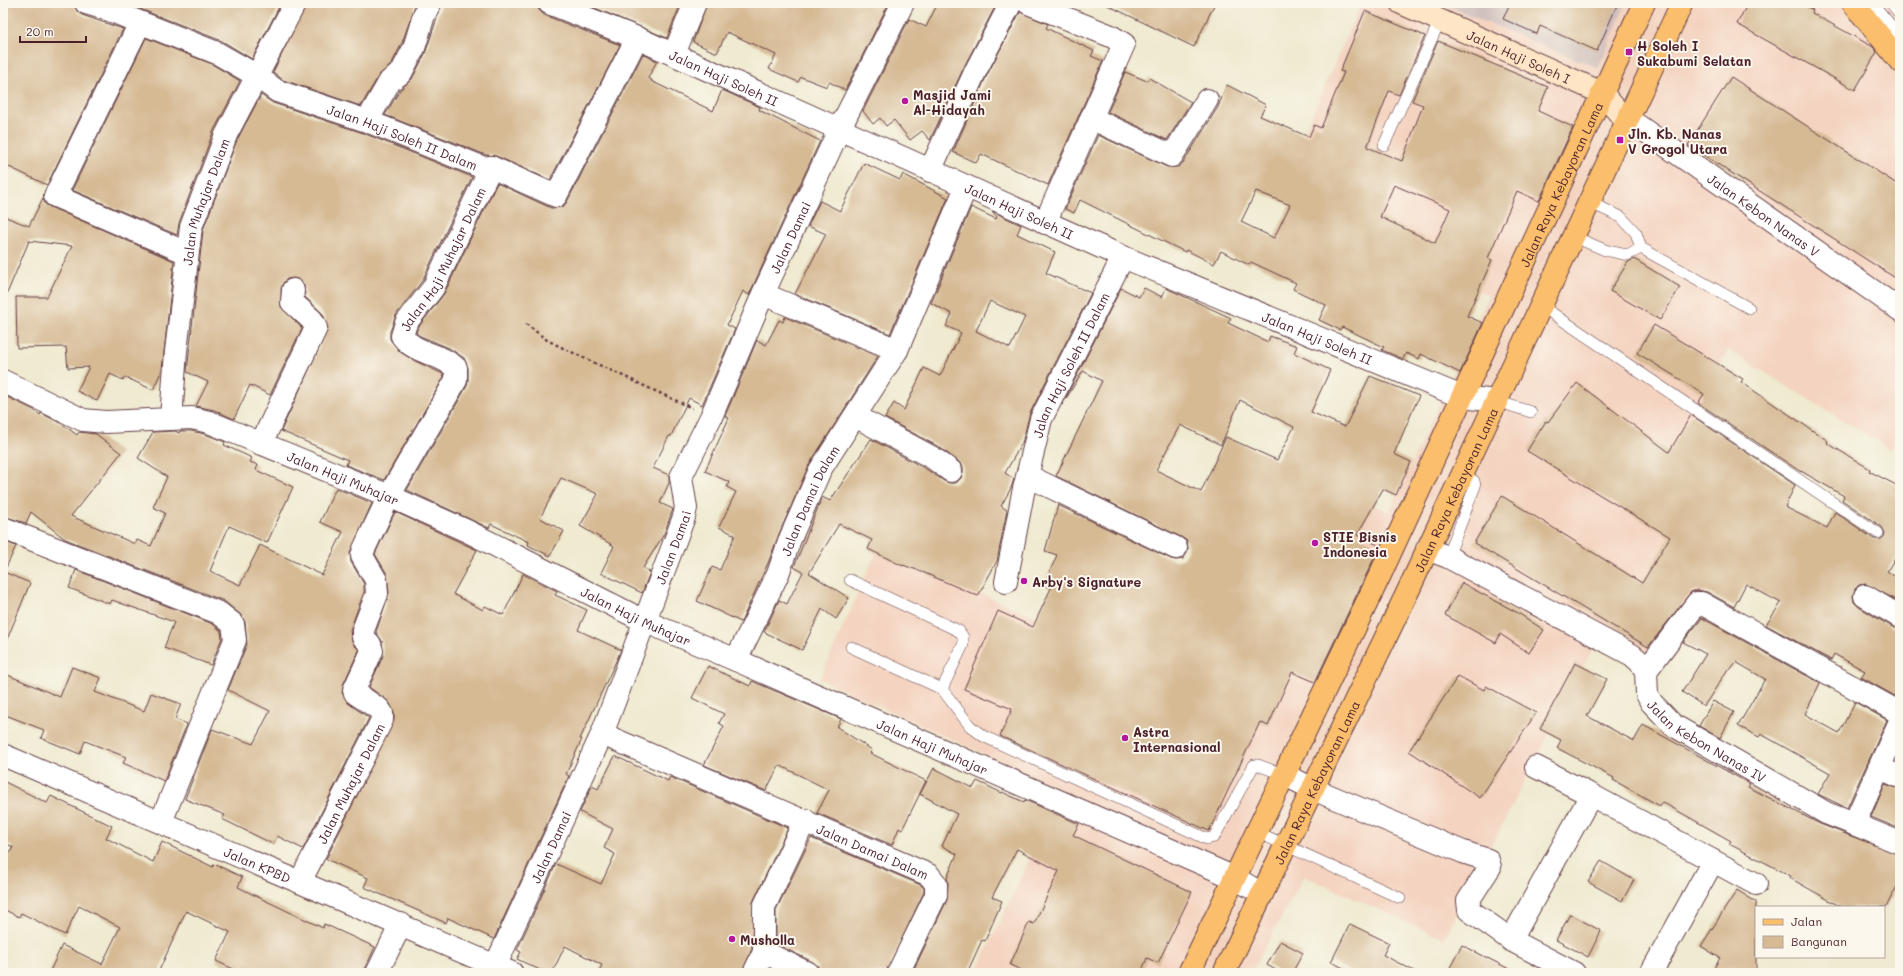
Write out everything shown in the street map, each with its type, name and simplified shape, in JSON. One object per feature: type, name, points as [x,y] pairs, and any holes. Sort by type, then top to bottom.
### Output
[{"type":"main road","name":"Jalan Raya Kebayoran Lama","points":[[1190,973],[1380,575],[1644,3]]},
{"type":"main road","name":"Jalan Raya Kebayoran Lama","points":[[1224,973],[1427,549],[1682,3]]},
{"type":"main road","points":[[1853,3],[1900,61]]},
{"type":"main road","points":[[1558,188],[1589,202]]},
{"type":"main road","points":[[1542,222],[1572,236]]},
{"type":"main road","points":[[1511,291],[1540,305]]},
{"type":"street","name":"Jalan Haji Soleh II Dalam","points":[[86,3],[108,10],[217,54],[257,76],[277,91],[367,121],[484,168],[491,167],[547,194],[556,196],[637,38]]},
{"type":"street","name":"Jalan Muhajar Dalam","points":[[171,418],[176,351],[191,227],[226,135],[295,3]]},
{"type":"street","points":[[367,121],[390,81],[401,73],[414,48],[424,14],[430,3]]},
{"type":"street","name":"Jalan Haji Soleh II","points":[[549,3],[674,54],[1123,257],[1462,397],[1496,401]]},
{"type":"street","points":[[674,54],[695,3]]},
{"type":"street","points":[[840,130],[903,3]]},
{"type":"street","points":[[930,171],[976,70],[1011,3]]},
{"type":"street","points":[[1028,3],[1066,10],[1124,44],[1045,223]]},
{"type":"street","name":"Jalan Haji Soleh I","points":[[1401,3],[1602,93],[1626,121]]},
{"type":"street","points":[[140,23],[55,196],[187,253]]},
{"type":"street","points":[[1091,118],[1172,156],[1207,100]]},
{"type":"street","name":"Jalan Kebon Nanas V","points":[[1626,121],[1636,125],[1900,310]]},
{"type":"street","name":"Jalan Damai","points":[[500,970],[602,734],[685,513],[681,477],[711,417],[763,294],[840,130]]},
{"type":"street","name":"Jalan Haji Muhajar Dalam","points":[[389,496],[449,393],[456,380],[457,374],[456,368],[451,363],[423,351],[408,342],[402,336],[403,330],[416,309],[433,288],[491,167]]},
{"type":"street","name":"Jalan Damai Dalam","points":[[736,660],[778,574],[790,539],[820,470],[897,350],[966,187]]},
{"type":"street","name":"Jalan Haji Soleh II Dalam","points":[[1006,582],[1041,419],[1123,257]]},
{"type":"street","points":[[261,444],[316,328],[312,320],[292,302],[293,290]]},
{"type":"street","points":[[763,294],[897,350]]},
{"type":"street","name":"Jalan Haji Muhajar","points":[[3,381],[83,420],[106,422],[192,418],[209,422],[389,496],[468,531],[644,621],[1235,878],[1262,894]]},
{"type":"street","points":[[855,416],[933,458],[951,471]]},
{"type":"street","points":[[1028,476],[1176,548]]},
{"type":"street","name":"Jalan Muhajar Dalam","points":[[300,882],[382,720],[382,713],[379,709],[354,690],[372,651],[370,644],[363,637],[363,630],[377,594],[376,580],[362,556],[378,515],[389,496]]},
{"type":"street","points":[[3,528],[219,613],[233,624],[236,640],[161,822]]},
{"type":"street","points":[[1427,549],[1448,557],[1632,655],[1640,662],[1646,671],[1697,603],[1701,603],[1900,713]]},
{"type":"street","points":[[1865,596],[1900,617]]},
{"type":"street","name":"Jalan Kebon Nanas IV","points":[[1646,671],[1647,694],[1651,702],[1674,725],[1826,812],[1900,843]]},
{"type":"street","points":[[1854,824],[1900,721]]},
{"type":"street","name":"Jalan Damai Dalam","points":[[602,734],[805,820],[923,872],[934,880],[936,884],[936,895],[898,973]]},
{"type":"street","name":"Jalan KPBD","points":[[3,755],[401,924],[500,970]]},
{"type":"street","points":[[1536,767],[1756,884]]},
{"type":"street","points":[[1880,768],[1900,777]]},
{"type":"street","points":[[1285,775],[1313,789],[1463,852],[1488,860],[1490,866],[1468,901],[1467,906],[1469,910],[1512,940],[1574,973]]},
{"type":"street","points":[[1512,940],[1591,795]]},
{"type":"street","name":"Jalan Damai Dalam","points":[[754,973],[764,952],[764,907],[805,820]]},
{"type":"street","points":[[1650,973],[1713,861]]},
{"type":"street","points":[[378,973],[401,924]]},
{"type":"street","points":[[764,952],[808,973]]},
{"type":"lane","points":[[1872,3],[1900,36]]},
{"type":"lane","points":[[1891,3],[1900,14]]},
{"type":"lane","points":[[1384,145],[1440,20]]},
{"type":"lane","points":[[1589,202],[1621,217],[1636,233],[1641,248],[1749,308]]},
{"type":"lane","points":[[1572,236],[1605,250],[1627,255],[1641,248]]},
{"type":"lane","points":[[1540,305],[1878,532]]},
{"type":"lane","points":[[1496,401],[1531,412]]},
{"type":"lane","points":[[1448,557],[1475,486],[1474,481],[1462,474]]},
{"type":"lane","points":[[850,580],[959,631],[964,637],[963,645],[942,689]]},
{"type":"lane","points":[[851,647],[942,689],[970,726],[983,736],[1207,839],[1214,836],[1254,765],[1258,765],[1285,775]]},
{"type":"lane","points":[[1257,832],[1400,898]]},
{"type":"path","points":[[526,324],[547,340],[711,417]]},
{"type":"shaded area","points":[[1361,3],[1900,3],[1900,433],[1890,449],[1728,350],[1668,455],[1741,525],[1672,661],[1600,634],[1444,939],[1304,876],[1251,973],[976,973],[1062,790],[820,679],[877,550],[1173,674],[1274,459],[1389,512],[1489,296],[1276,198]]},
{"type":"shaded area","points":[[1440,3],[1626,3],[1598,68]]},
{"type":"building","points":[[3,3],[70,3],[74,5],[77,11],[82,15],[123,29],[47,185],[3,164]]},
{"type":"building","points":[[125,3],[281,3],[252,59],[222,41]]},
{"type":"building","points":[[307,3],[416,3],[402,43],[391,65],[379,75],[361,106],[283,80],[273,72]]},
{"type":"building","points":[[442,3],[537,3],[539,10],[544,15],[620,45],[550,180],[496,156],[486,155],[385,115],[400,90],[412,79],[425,54]]},
{"type":"building","points":[[583,3],[681,3],[667,38]]},
{"type":"building","points":[[707,3],[889,3],[845,90],[829,82],[827,87],[801,77],[798,82],[769,69],[776,55],[727,32],[717,53],[693,42]]},
{"type":"building","points":[[938,3],[997,3],[965,65],[930,140],[922,131],[910,140],[894,120],[886,126],[880,118],[873,124],[863,111],[909,19],[926,27]]},
{"type":"building","points":[[1103,3],[1215,3],[1194,47]]},
{"type":"building","points":[[1510,3],[1618,3],[1597,51],[1540,26],[1537,34],[1503,19]]},
{"type":"building","points":[[1748,3],[1800,3],[1813,10],[1812,13],[1873,47],[1877,52],[1855,90],[1737,24]]},
{"type":"building","points":[[1365,11],[1425,36],[1399,95],[1389,91],[1367,147],[1402,161],[1423,105],[1412,101],[1438,41],[1548,87],[1538,111],[1573,127],[1539,201],[1517,191],[1488,258],[1492,260],[1467,316],[1483,323],[1460,373],[1421,354],[1419,359],[1406,353],[1403,359],[1382,350],[1384,347],[1342,327],[1340,330],[1319,320],[1326,305],[1293,289],[1296,283],[1251,262],[1249,265],[1221,251],[1214,264],[1186,250],[1185,252],[1080,200],[1074,213],[1065,209],[1098,135],[1167,167],[1178,167],[1183,163],[1218,107],[1227,85],[1266,105],[1260,116],[1309,137],[1314,125],[1321,128],[1344,72],[1340,71]],"holes":[[[1394,185],[1450,209],[1435,243],[1380,217]],[[1256,191],[1290,205],[1274,238],[1241,222]]]},
{"type":"building","points":[[1020,12],[1048,24],[1046,28],[1094,51],[1091,56],[1103,61],[1048,185],[981,154],[976,163],[953,152],[987,75]]},
{"type":"building","points":[[146,38],[212,64],[240,81],[214,130],[179,223],[177,235],[72,190]]},
{"type":"building","points":[[643,54],[657,61],[648,78],[652,80],[651,81],[713,111],[722,90],[760,107],[759,110],[820,141],[749,295],[743,291],[727,325],[735,329],[702,405],[689,398],[671,436],[669,436],[653,468],[669,475],[669,483],[660,503],[673,509],[664,534],[643,568],[650,572],[642,593],[601,573],[614,546],[580,526],[598,494],[561,478],[540,518],[564,531],[550,556],[528,545],[529,542],[491,524],[489,528],[407,490],[467,386],[468,380],[468,368],[464,358],[449,348],[420,336],[416,333],[417,329],[444,294],[497,183],[551,208],[563,207],[567,202]]},
{"type":"building","points":[[1125,72],[1147,81],[1149,78],[1191,102],[1167,140],[1108,112]]},
{"type":"building","points":[[1731,77],[1900,186],[1900,281],[1688,145]]},
{"type":"building","points":[[261,95],[273,103],[363,133],[472,177],[422,281],[396,315],[390,332],[390,339],[400,352],[443,374],[444,377],[384,480],[346,465],[348,460],[281,431],[328,328],[323,314],[305,297],[304,285],[300,280],[294,278],[287,279],[283,283],[281,289],[281,307],[302,328],[270,395],[250,385],[234,419],[214,410],[196,406],[208,382],[187,372],[203,230],[237,140]]},
{"type":"building","points":[[864,163],[900,180],[903,174],[948,198],[890,334],[795,294],[826,234],[808,226],[820,201],[840,211]]},
{"type":"building","points":[[43,198],[45,204],[50,207],[174,261],[162,370],[153,390],[125,377],[123,380],[110,374],[97,401],[77,391],[89,367],[68,368],[66,347],[17,348],[16,297],[47,297],[72,246],[29,241],[3,303],[3,216],[29,226]]},
{"type":"building","points":[[971,207],[996,219],[997,217],[992,211],[1021,225],[1017,234],[1055,252],[1046,273],[1091,293],[1030,413],[1022,443],[1005,473],[1014,479],[1011,488],[1001,506],[1007,510],[997,561],[978,596],[920,571],[903,566],[868,549],[872,540],[839,524],[809,573],[849,598],[836,619],[822,609],[802,650],[764,632],[779,600],[787,604],[803,572],[794,567],[822,497],[830,501],[871,439],[926,469],[944,481],[956,483],[961,478],[963,466],[958,461],[939,447],[885,418],[894,403],[904,410],[924,368],[940,376],[961,333],[946,326],[952,314],[931,303]],"holes":[[[990,301],[1025,317],[1010,348],[976,331]]]},
{"type":"building","points":[[1634,259],[1680,287],[1660,320],[1610,291],[1628,262]]},
{"type":"building","points":[[1121,288],[1139,297],[1144,288],[1162,297],[1166,288],[1231,318],[1228,323],[1268,342],[1270,336],[1297,346],[1294,353],[1330,370],[1311,412],[1345,427],[1370,376],[1419,396],[1394,454],[1411,462],[1396,495],[1383,489],[1357,535],[1380,546],[1315,682],[1292,672],[1268,726],[1260,722],[1209,831],[1000,736],[1012,709],[964,689],[998,611],[1033,627],[1051,588],[1044,585],[1057,555],[1045,551],[1058,505],[1171,559],[1183,559],[1187,553],[1187,541],[1181,537],[1056,476],[1102,381],[1083,371],[1062,405]],"holes":[[[1240,400],[1294,427],[1277,460],[1226,437],[1201,492],[1156,470],[1180,425],[1221,445]]]},
{"type":"building","points":[[785,317],[878,356],[809,465],[769,561],[741,622],[697,601],[712,567],[720,570],[735,535],[719,527],[736,492],[727,487],[729,482],[705,471],[729,418],[725,416],[757,340],[766,345],[779,320],[783,322]]},
{"type":"building","points":[[1654,325],[1743,379],[1741,382],[1828,441],[1827,443],[1870,469],[1869,471],[1900,487],[1900,551],[1887,571],[1900,580],[1900,602],[1866,584],[1859,585],[1855,589],[1853,596],[1854,602],[1859,607],[1894,628],[1900,629],[1900,699],[1861,677],[1865,671],[1834,654],[1831,660],[1766,625],[1781,603],[1746,584],[1734,607],[1707,592],[1697,590],[1691,592],[1648,647],[1474,543],[1502,496],[1642,583],[1670,537],[1527,451],[1546,421],[1548,422],[1577,383],[1669,452],[1691,415],[1795,485],[1785,507],[1827,528],[1835,512],[1874,539],[1881,539],[1884,537],[1885,533],[1882,527],[1842,500],[1844,496],[1801,472],[1698,403],[1704,394],[1637,353]]},
{"type":"building","points":[[3,395],[34,410],[40,415],[41,413],[62,424],[77,435],[79,432],[96,434],[121,453],[71,516],[135,544],[137,540],[151,546],[165,513],[153,507],[167,477],[138,458],[153,432],[175,431],[179,433],[180,431],[191,431],[205,434],[225,442],[224,445],[252,458],[250,462],[258,465],[256,470],[293,487],[267,543],[229,526],[210,571],[240,585],[260,545],[322,575],[343,532],[320,522],[336,488],[372,503],[350,553],[351,562],[364,584],[364,592],[350,630],[354,645],[359,650],[343,685],[342,693],[348,703],[369,718],[303,849],[277,836],[273,844],[222,819],[225,815],[185,799],[212,729],[253,744],[270,711],[228,690],[247,644],[245,622],[241,615],[224,601],[65,539],[31,512],[26,523],[3,516]]},
{"type":"building","points":[[395,512],[477,550],[453,594],[483,610],[485,606],[503,615],[523,574],[557,591],[555,595],[587,610],[578,630],[621,650],[580,739],[582,739],[566,774],[569,776],[494,939],[448,918],[446,923],[364,887],[368,878],[326,859],[394,720],[394,713],[389,702],[369,687],[383,656],[382,641],[376,632],[389,593],[387,574],[375,554]]},
{"type":"building","points":[[3,541],[16,546],[4,572],[30,583],[4,647]]},
{"type":"building","points":[[76,570],[213,624],[221,631],[222,638],[211,665],[164,648],[174,622],[112,600],[110,604],[69,588]]},
{"type":"building","points":[[1462,583],[1518,613],[1544,630],[1529,653],[1500,634],[1496,643],[1445,615]]},
{"type":"building","points":[[1702,618],[1820,683],[1805,714],[1839,733],[1855,702],[1887,720],[1847,808],[1818,794],[1830,773],[1761,734],[1759,737],[1738,726],[1765,679],[1736,662],[1730,670],[1728,669],[1704,706],[1682,692],[1706,654],[1683,642]]},
{"type":"building","points":[[1575,663],[1607,679],[1587,716],[1634,741],[1643,725],[1750,784],[1748,787],[1820,824],[1900,855],[1900,881],[1886,907],[1839,906],[1790,878],[1791,876],[1729,844],[1731,841],[1662,802],[1660,806],[1613,780],[1614,778],[1557,748],[1561,740],[1540,729]]},
{"type":"building","points":[[708,666],[750,686],[752,681],[841,719],[837,727],[872,750],[870,753],[926,781],[902,830],[899,828],[892,845],[817,813],[829,790],[779,765],[766,791],[704,765],[724,726],[719,723],[724,714],[692,698]]},
{"type":"building","points":[[72,667],[101,678],[95,692],[144,711],[151,693],[181,704],[175,719],[187,724],[164,781],[123,763],[126,757],[85,741],[80,754],[41,738],[44,730],[3,714],[3,673],[60,697]]},
{"type":"building","points":[[1458,676],[1484,690],[1486,686],[1536,713],[1480,798],[1409,751]]},
{"type":"building","points":[[1713,701],[1734,712],[1720,738],[1699,726]]},
{"type":"building","points":[[615,756],[668,781],[670,777],[788,828],[753,902],[752,949],[742,973],[598,973],[602,965],[565,946],[552,973],[546,973],[517,959],[521,952],[517,950],[556,864],[601,884],[615,854],[604,848],[613,829],[580,812],[592,786],[598,789]]},
{"type":"building","points":[[934,768],[973,788],[977,781],[1002,793],[1024,802],[1025,800],[1079,824],[1073,835],[1192,892],[1158,963],[1147,958],[1141,973],[1028,973],[1010,965],[1029,922],[1034,924],[1059,871],[1017,849],[992,897],[1002,901],[985,941],[982,940],[967,973],[912,973],[947,900],[947,878],[957,854],[942,846],[957,814],[920,794]]},
{"type":"building","points":[[3,781],[47,803],[51,796],[112,826],[106,838],[153,862],[162,842],[213,867],[214,864],[242,877],[238,887],[258,897],[323,928],[324,924],[375,947],[363,973],[242,973],[216,961],[230,932],[186,911],[158,973],[49,973],[62,945],[102,964],[120,927],[79,906],[65,935],[21,913],[19,917],[3,909],[3,866],[13,847],[3,842]]},
{"type":"building","points":[[1885,784],[1900,789],[1900,829],[1871,817]]},
{"type":"building","points":[[811,838],[921,885],[924,888],[924,892],[886,973],[819,973],[818,966],[813,962],[776,944],[776,910]]},
{"type":"building","points":[[1601,861],[1634,880],[1622,901],[1588,882]]},
{"type":"building","points":[[1737,890],[1756,902],[1756,973],[1711,973],[1720,958],[1701,946]]},
{"type":"building","points":[[1570,914],[1601,931],[1588,957],[1556,940]]},
{"type":"building","points":[[1350,924],[1389,943],[1383,955],[1418,973],[1354,973],[1331,962]]},
{"type":"building","points":[[1280,941],[1303,953],[1292,973],[1281,973],[1267,965]]},
{"type":"building","points":[[1462,945],[1517,973],[1447,973]]},
{"type":"place","name":"H Soleh I Sukabumi Selatan","points":[[1629,52]]},
{"type":"place","name":"Masjid Jami Al-Hidayah","points":[[905,101]]},
{"type":"place","name":"Jln. Kb. Nanas V Grogol Utara","points":[[1620,140]]},
{"type":"place","name":"STIE Bisnis Indonesia","points":[[1315,543]]},
{"type":"place","name":"Arby's Signature","points":[[1024,581]]},
{"type":"place","name":"Astra Internasional","points":[[1125,738]]},
{"type":"place","name":"Musholla","points":[[732,939]]}]
